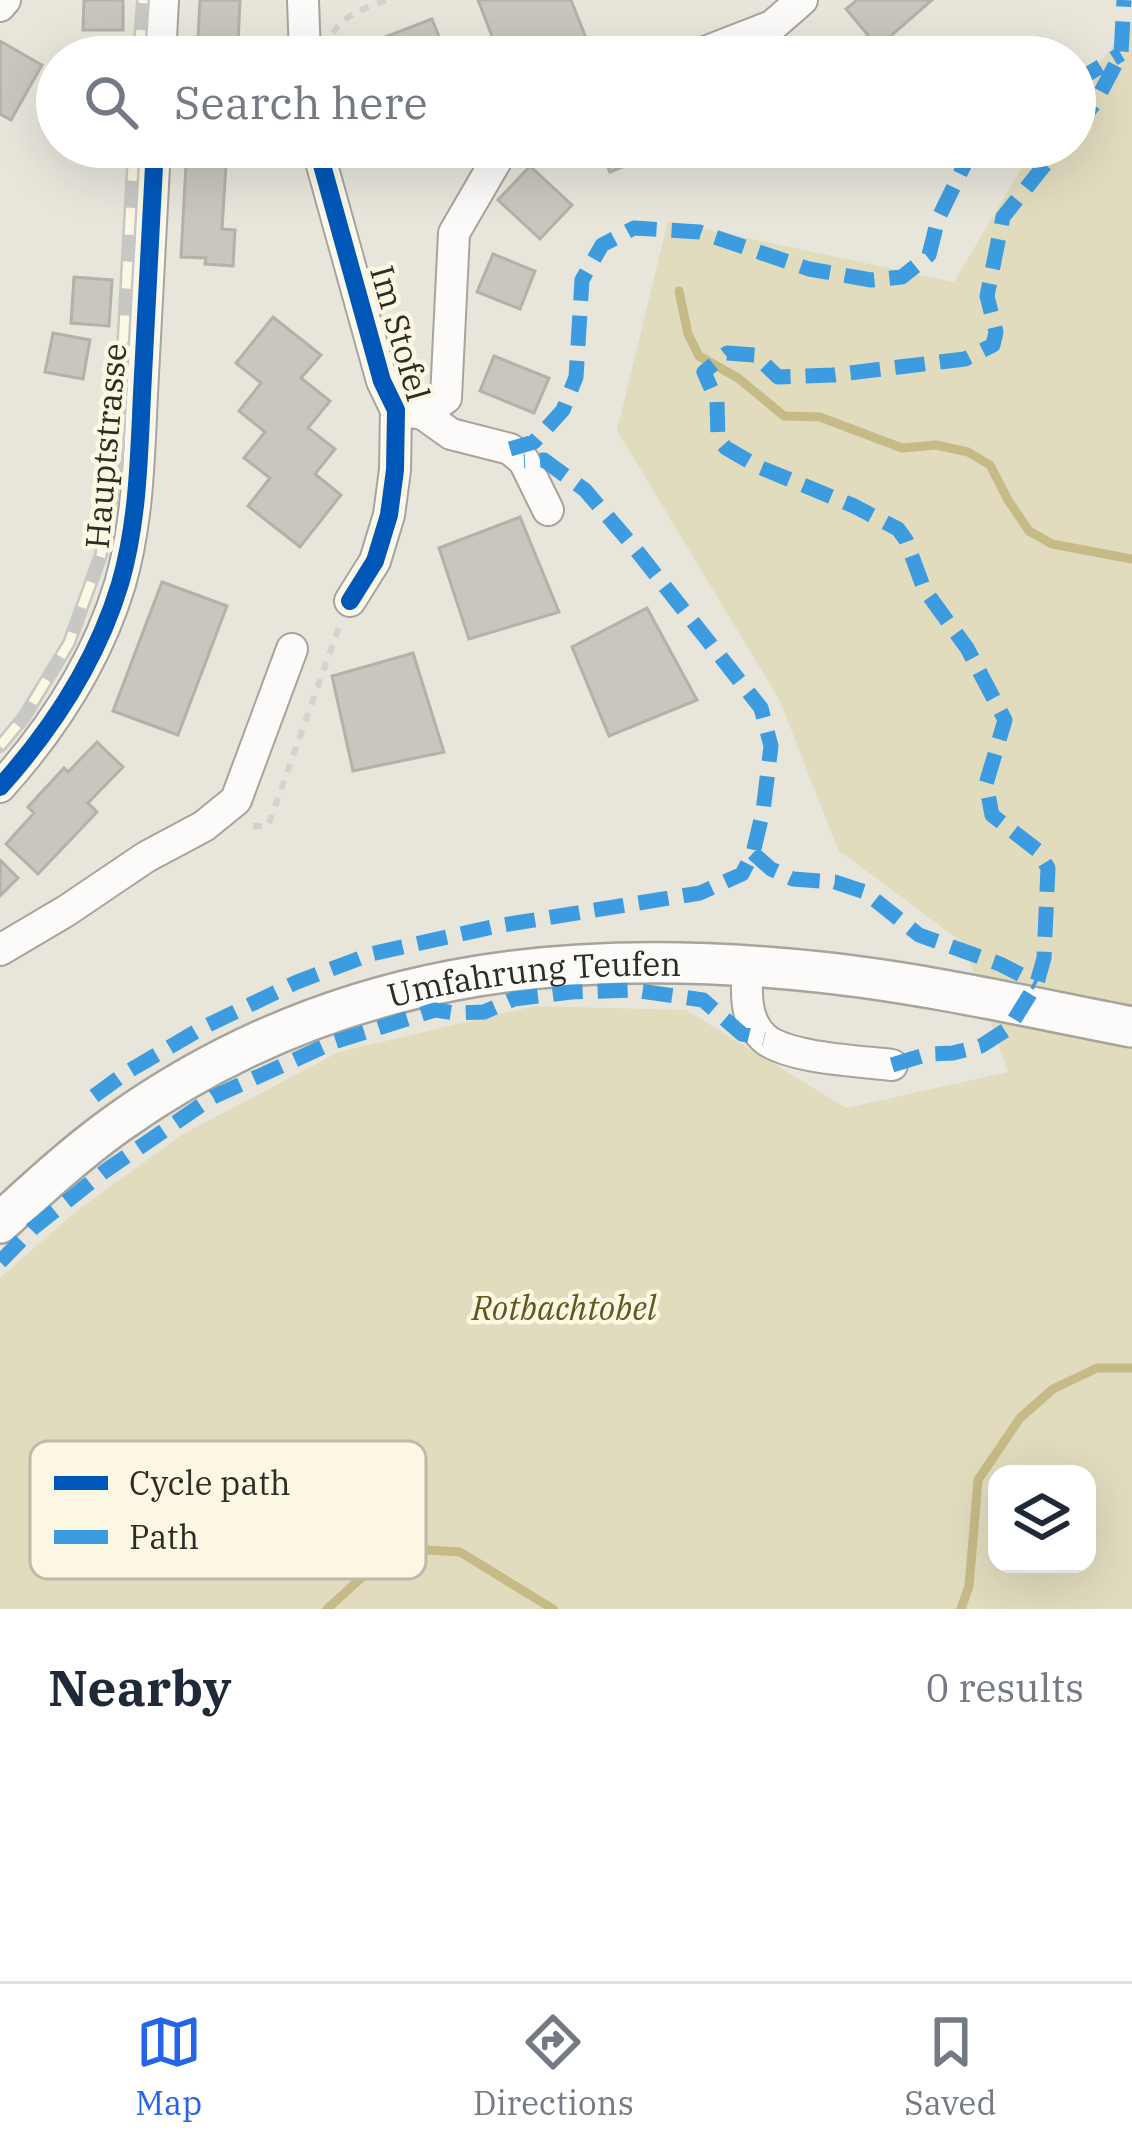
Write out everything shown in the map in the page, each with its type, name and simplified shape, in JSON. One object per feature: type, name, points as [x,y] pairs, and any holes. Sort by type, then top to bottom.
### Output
[{"type":"main road","name":"Umfahrung Teufen","points":[[0,1222],[104,1134],[179,1084],[273,1035],[351,1005],[482,973],[634,961],[821,972],[1132,1027]]},
{"type":"street","points":[[161,36],[163,0]]},
{"type":"street","points":[[303,0],[312,36]]},
{"type":"street","points":[[746,36],[772,26],[802,0]]},
{"type":"street","name":"Hauptstrasse","points":[[0,787],[64,706],[104,628],[126,560],[135,511],[154,168]]},
{"type":"street","name":"Im Stofel","points":[[323,168],[382,381],[410,412],[375,560],[350,601]]},
{"type":"street","points":[[410,412],[446,398],[454,233],[492,168]]},
{"type":"street","points":[[410,412],[451,434],[510,449],[524,461],[548,510]]},
{"type":"street","points":[[0,950],[146,857],[204,826],[236,800],[292,650]]},
{"type":"street","points":[[748,966],[746,996],[764,1039],[800,1054],[892,1065]]},
{"type":"path","points":[[328,36],[353,13],[387,0]]},
{"type":"green space","name":"Rotbachtobel","points":[[1132,24],[1132,1609],[0,1609],[0,1278],[75,1212],[183,1134],[339,1052],[534,1006],[686,1010],[846,1108],[1008,1072],[963,943],[838,850],[780,701],[617,430],[668,221],[954,282],[1022,168],[1096,168],[1096,66]]},
{"type":"building","points":[[84,0],[123,0],[123,30],[83,30]]},
{"type":"building","points":[[200,0],[240,0],[238,36],[198,36]]},
{"type":"building","points":[[478,0],[571,0],[585,36],[492,36]]},
{"type":"building","points":[[857,0],[932,0],[891,36],[869,36],[846,9]]},
{"type":"building","points":[[432,19],[439,36],[388,36]]},
{"type":"building","points":[[0,41],[36,62],[36,76],[11,120],[0,114]]},
{"type":"building","points":[[186,168],[226,168],[222,229],[235,230],[233,266],[181,257]]},
{"type":"building","points":[[532,168],[572,205],[540,239],[498,200]]},
{"type":"building","points":[[493,254],[535,271],[520,309],[477,292]]},
{"type":"building","points":[[74,277],[112,280],[109,326],[71,323]]},
{"type":"building","points":[[273,317],[321,355],[301,378],[330,401],[308,428],[335,449],[315,474],[341,495],[300,547],[248,506],[270,478],[244,458],[265,432],[239,411],[261,383],[236,363]]},
{"type":"building","points":[[53,333],[90,340],[83,379],[45,372]]},
{"type":"building","points":[[494,356],[549,378],[534,413],[480,391]]},
{"type":"building","points":[[520,517],[559,612],[469,639],[439,548]]},
{"type":"building","points":[[162,582],[227,606],[178,735],[113,711]]},
{"type":"building","points":[[647,608],[697,700],[609,736],[572,647]]},
{"type":"building","points":[[413,653],[444,752],[353,771],[332,676]]},
{"type":"building","points":[[97,742],[123,767],[88,803],[97,812],[38,874],[6,844],[34,813],[28,807],[64,768],[68,772]]},
{"type":"building","points":[[0,860],[18,878],[0,896]]},
{"type":"waterway","points":[[679,291],[688,334],[699,356],[738,378],[784,416],[820,417],[902,448],[936,445],[968,452],[990,465],[1029,531],[1052,544],[1132,559]]},
{"type":"waterway","points":[[961,1609],[969,1586],[978,1480],[1020,1418],[1053,1389],[1097,1368],[1132,1368]]},
{"type":"waterway","points":[[426,1550],[460,1552],[553,1609]]},
{"type":"waterway","points":[[327,1609],[360,1579]]},
{"type":"railway","points":[[140,36],[143,0]]},
{"type":"railway","points":[[0,746],[24,717],[69,643],[101,555],[116,474],[133,168]]},
{"type":"marked path","points":[[1096,101],[1121,54],[1124,0]]},
{"type":"marked path","points":[[1096,69],[1121,54]]},
{"type":"marked path","points":[[510,449],[534,442],[563,410],[576,377],[582,280],[602,245],[634,228],[700,232],[809,269],[871,280],[902,277],[929,255],[938,219],[963,168]]},
{"type":"marked path","points":[[892,1065],[981,1046],[1009,1028],[1037,983],[1044,958],[1048,868],[1037,850],[992,815],[986,784],[1005,720],[967,648],[924,589],[906,540],[898,529],[854,506],[759,467],[726,448],[718,439],[717,402],[704,372],[727,353],[755,355],[778,377],[965,359],[993,345],[996,332],[987,296],[1003,217],[1042,168]]},
{"type":"marked path","points":[[94,1096],[202,1028],[297,982],[371,954],[497,926],[700,893],[742,874],[753,853],[763,811],[771,746],[761,708],[585,490],[544,460],[524,461]]},
{"type":"marked path","points":[[753,853],[771,869],[793,879],[835,882],[865,892],[919,935],[1000,964],[1037,983]]},
{"type":"marked path","points":[[0,1262],[32,1229],[105,1171],[213,1097],[334,1042],[435,1010],[484,1012],[514,999],[633,990],[703,1000],[742,1034],[764,1039]]},
{"type":"cycle path","points":[[0,787],[38,741],[86,666],[126,561],[138,465],[154,168]]},
{"type":"cycle path","points":[[323,168],[382,381],[396,410],[389,515],[375,561],[350,601]]}]
